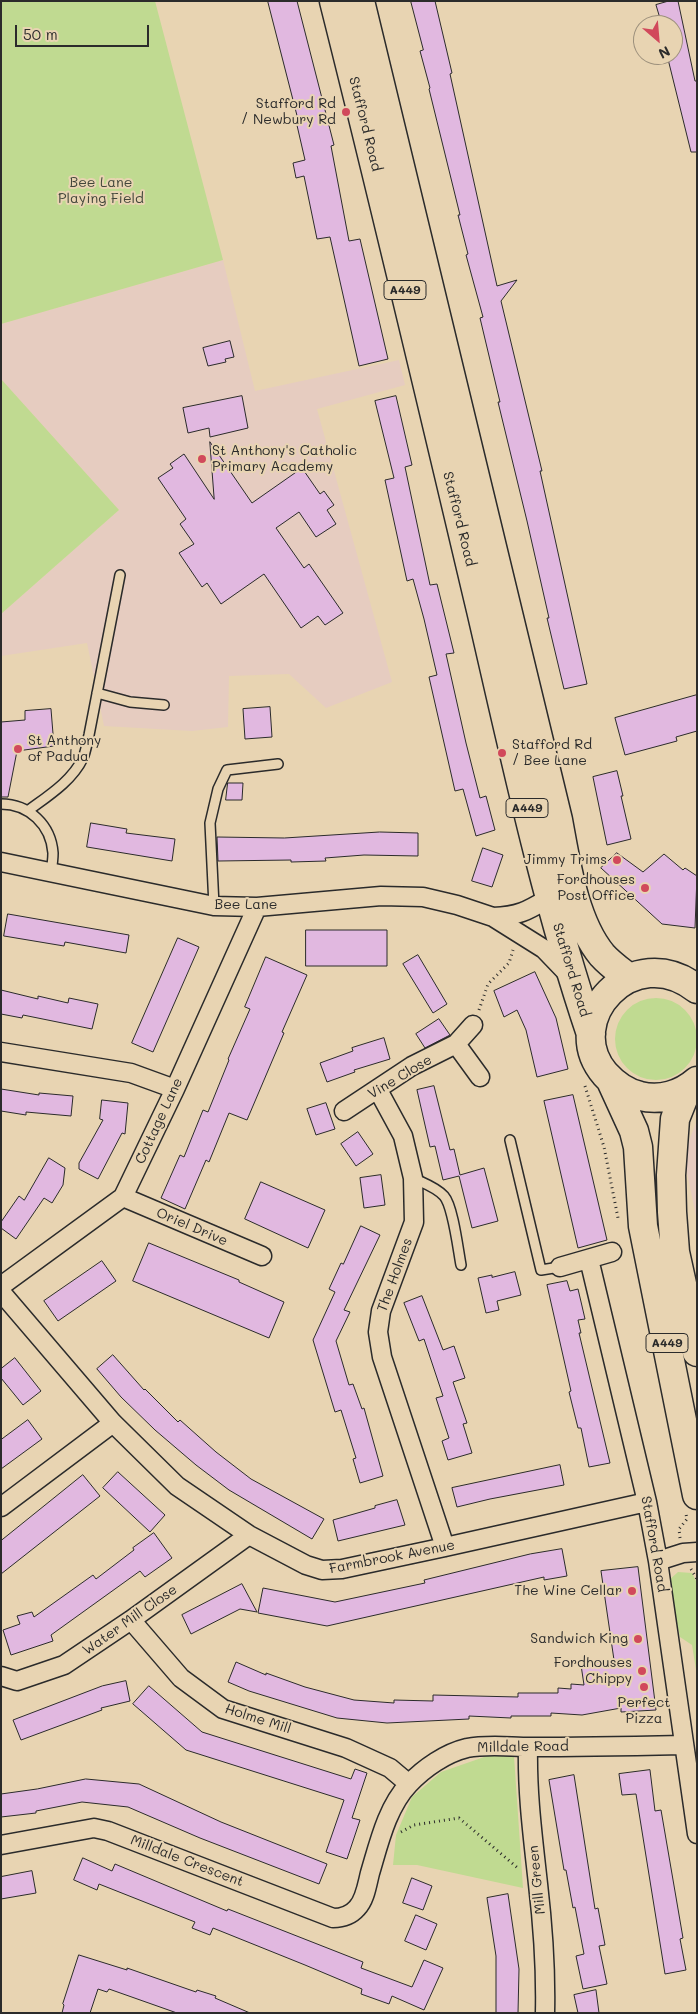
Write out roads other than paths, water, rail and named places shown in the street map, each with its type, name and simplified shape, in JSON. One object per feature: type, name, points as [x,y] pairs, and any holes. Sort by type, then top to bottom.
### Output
[{"type":"highway","name":"Stafford Road","points":[[334,1],[386,205],[423,369],[549,898],[591,1034]]},
{"type":"highway","name":"Stafford Road","points":[[360,1],[558,820],[574,896],[592,939],[602,956],[629,978]]},
{"type":"highway","name":"A449","points":[[697,989],[674,975],[643,973],[629,978],[614,987],[602,1000],[594,1016],[591,1034],[593,1052],[600,1069],[612,1083],[634,1130],[638,1147],[642,1226],[697,1494]]},
{"type":"highway","name":"A449","points":[[612,1083],[629,1093],[649,1098],[668,1097],[692,1085]]},
{"type":"highway","name":"A449","points":[[692,1085],[675,1119],[671,1175],[675,1252],[697,1352]]},
{"type":"street","name":"Bee Lane","points":[[1,862],[214,906],[257,907],[396,896],[423,897],[457,904],[493,917],[544,949],[573,980]]},
{"type":"street","name":"Bee Lane","points":[[493,917],[513,916],[522,913],[549,898]]},
{"type":"street","name":"Cottage Lane","points":[[1,1286],[123,1197],[175,1089],[257,907]]},
{"type":"street","name":"Vine Close","points":[[344,1111],[412,1066],[456,1044],[473,1025]]},
{"type":"street","points":[[456,1044],[480,1077]]},
{"type":"street","points":[[1,1052],[130,1073],[175,1089]]},
{"type":"street","name":"The Holmes","points":[[378,1090],[403,1136],[413,1178],[414,1222],[381,1311],[378,1332],[382,1357],[445,1547]]},
{"type":"street","name":"Oriel Drive","points":[[123,1197],[262,1256]]},
{"type":"street","points":[[560,1267],[612,1252]]},
{"type":"street","name":"Stafford Road","points":[[589,1259],[647,1502],[658,1561],[697,1834]]},
{"type":"street","name":"Farmbrook Avenue","points":[[1,1292],[114,1423],[177,1486],[249,1535],[306,1565],[322,1570],[342,1569],[647,1502]]},
{"type":"street","points":[[1,1507],[114,1423]]},
{"type":"street","name":"Water Mill Close","points":[[1,1676],[17,1682],[64,1665],[131,1620],[249,1535]]},
{"type":"street","points":[[658,1561],[697,1552]]},
{"type":"street","name":"Holme Mill","points":[[131,1620],[181,1678],[223,1709],[346,1748],[390,1768],[409,1784]]},
{"type":"street","name":"Milldale Road","points":[[363,1900],[379,1844],[394,1806],[409,1784],[427,1768],[445,1758],[466,1748],[488,1746],[683,1745]]},
{"type":"street","name":"Mill Green","points":[[528,1747],[529,1813],[539,1885],[546,1972],[545,2013]]},
{"type":"street","name":"Milldale Crescent","points":[[1,1845],[94,1828],[120,1834],[333,1918],[348,1916],[363,1900]]},
{"type":"lane","points":[[29,810],[57,790],[83,759],[120,575]]},
{"type":"lane","points":[[97,693],[130,702],[164,705]]},
{"type":"lane","points":[[214,906],[210,823],[218,789],[226,770],[278,764]]},
{"type":"lane","points":[[1,804],[29,810],[41,822],[53,852],[51,872]]},
{"type":"lane","points":[[510,1140],[541,1270],[560,1267]]},
{"type":"lane","points":[[413,1178],[429,1185],[444,1196],[449,1206],[460,1264]]},
{"type":"place","name":"Stafford Rd / Newbury Rd","points":[[346,112]]},
{"type":"place","name":"St Anthony's Catholic Primary Academy","points":[[202,459]]},
{"type":"place","name":"St Anthony of Padua","points":[[18,749]]},
{"type":"place","name":"Stafford Rd / Bee Lane","points":[[502,753]]},
{"type":"place","name":"Jimmy Trims","points":[[617,860]]},
{"type":"place","name":"Fordhouses Post Office","points":[[645,888]]},
{"type":"place","name":"The Wine Cellar","points":[[632,1591]]},
{"type":"place","name":"Sandwich King","points":[[638,1639]]},
{"type":"place","name":"Fordhouses Chippy","points":[[642,1671]]},
{"type":"place","name":"Perfect Pizza","points":[[644,1687]]},
{"type":"park label","name":"Bee Lane Playing Field","points":[[101,192]]}]
